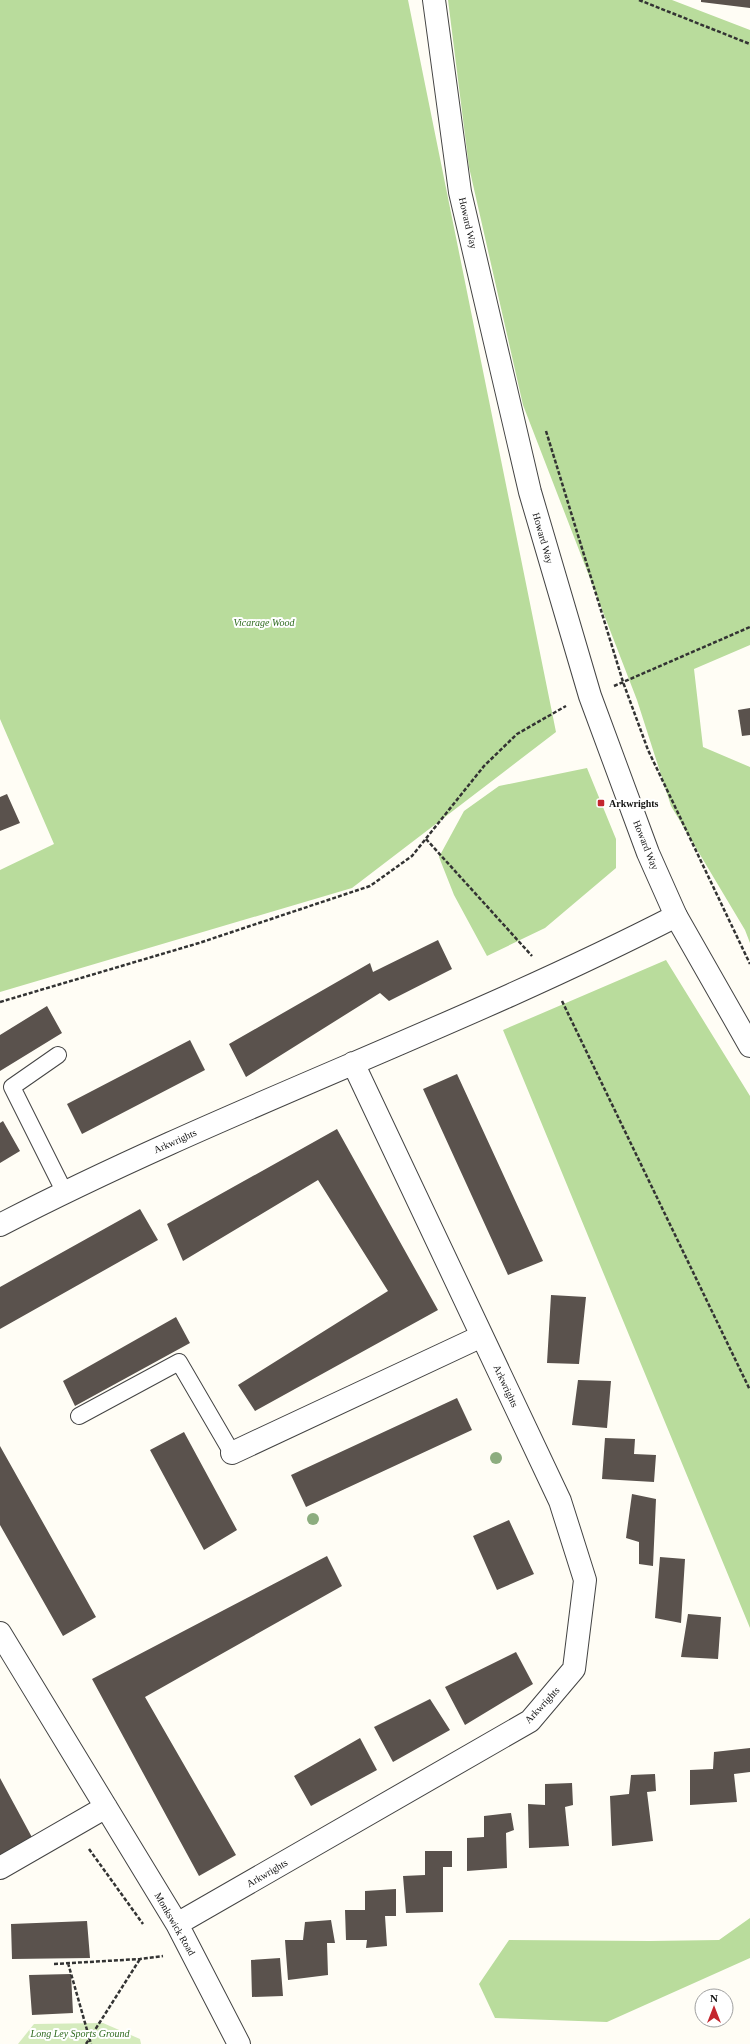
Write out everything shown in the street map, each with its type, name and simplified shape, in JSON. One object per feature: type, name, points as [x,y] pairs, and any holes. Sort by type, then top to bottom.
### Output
[{"type":"street","name":"Howard Way","points":[[434,0],[460,192],[530,492],[590,696],[648,853],[676,916],[750,1046]]},
{"type":"street","name":"Arkwrights","points":[[0,1225],[64,1191],[550,977],[676,916]]},
{"type":"street","name":"Arkwrights","points":[[177,1924],[530,1721],[574,1669],[585,1580],[560,1501],[353,1063]]},
{"type":"street","points":[[232,1453],[482,1336]]},
{"type":"street","name":"Monkswick Road","points":[[0,1633],[177,1924],[239,2044]]},
{"type":"street","points":[[0,1868],[106,1807]]},
{"type":"lane","points":[[58,1055],[12,1087],[64,1191]]},
{"type":"lane","points":[[79,1416],[179,1362],[232,1453]]},
{"type":"path","points":[[639,0],[750,44]]},
{"type":"path","points":[[545,427],[623,682],[648,750],[750,964]]},
{"type":"path","points":[[623,682],[750,627]]},
{"type":"path","points":[[0,1002],[199,943],[370,886],[412,856],[484,766],[517,734],[568,705]]},
{"type":"path","points":[[426,839],[550,977],[750,1390]]},
{"type":"path","points":[[72,1826],[147,1930]]},
{"type":"path","points":[[54,1964],[165,1956],[161,1949]]},
{"type":"path","points":[[86,2044],[140,1959]]},
{"type":"path","points":[[68,1963],[91,2044]]},
{"type":"green space","name":"Vicarage Wood","points":[[0,0],[408,0],[556,732],[352,888],[0,992],[0,870],[54,844],[0,719]]},
{"type":"green space","points":[[448,0],[672,0],[750,30],[750,645],[694,669],[703,747],[750,767],[750,943],[745,930],[671,806],[637,700],[523,405],[469,167]]},
{"type":"green space","points":[[587,768],[616,839],[616,868],[545,928],[487,956],[454,895],[439,857],[464,811],[499,786]]},
{"type":"green space","points":[[666,960],[750,1096],[750,1628],[503,1030]]},
{"type":"green space","points":[[750,1918],[750,1958],[607,2022],[495,2018],[479,1984],[509,1940],[719,1940]]},
{"type":"green space","name":"Long Ley Sports Ground","points":[[103,2023],[140,2039],[141,2044],[18,2044],[34,2024]]},
{"type":"building","points":[[701,0],[750,0],[750,8],[701,2]]},
{"type":"building","points":[[750,708],[750,735],[742,736],[738,710]]},
{"type":"building","points":[[7,794],[20,823],[0,831],[0,797]]},
{"type":"building","points":[[438,940],[452,969],[389,1001],[380,993],[246,1077],[229,1044],[370,963],[373,972]]},
{"type":"building","points":[[47,1006],[62,1033],[0,1071],[0,1035]]},
{"type":"building","points":[[190,1040],[205,1070],[82,1134],[67,1104]]},
{"type":"building","points":[[457,1074],[543,1261],[508,1275],[423,1089]]},
{"type":"building","points":[[3,1121],[20,1151],[0,1163],[0,1123]]},
{"type":"building","points":[[337,1129],[438,1310],[255,1411],[238,1385],[388,1291],[318,1180],[183,1261],[167,1224]]},
{"type":"building","points":[[140,1209],[158,1240],[0,1329],[0,1287]]},
{"type":"building","points":[[551,1295],[586,1297],[579,1364],[547,1363]]},
{"type":"building","points":[[176,1317],[190,1343],[75,1406],[63,1381]]},
{"type":"building","points":[[578,1380],[611,1381],[607,1428],[572,1425]]},
{"type":"building","points":[[457,1398],[472,1430],[306,1507],[291,1475]]},
{"type":"building","points":[[184,1432],[237,1530],[204,1550],[150,1450]]},
{"type":"building","points":[[605,1438],[635,1439],[634,1454],[656,1455],[654,1482],[602,1479]]},
{"type":"building","points":[[0,1446],[96,1617],[63,1636],[0,1525]]},
{"type":"building","points":[[632,1494],[656,1499],[653,1566],[639,1564],[639,1542],[626,1538]]},
{"type":"building","points":[[509,1520],[534,1574],[497,1590],[473,1536]]},
{"type":"building","points":[[327,1556],[342,1586],[145,1697],[236,1855],[199,1876],[92,1679]]},
{"type":"building","points":[[660,1557],[685,1559],[681,1623],[655,1618]]},
{"type":"building","points":[[688,1614],[721,1617],[718,1659],[681,1657]]},
{"type":"building","points":[[516,1652],[533,1684],[465,1725],[445,1687]]},
{"type":"building","points":[[430,1699],[450,1730],[393,1762],[374,1727]]},
{"type":"building","points":[[360,1738],[377,1770],[311,1806],[294,1776]]},
{"type":"building","points":[[750,1748],[750,1772],[734,1774],[737,1802],[690,1805],[690,1770],[713,1769],[714,1752]]},
{"type":"building","points":[[655,1774],[656,1791],[647,1792],[653,1841],[612,1846],[610,1796],[629,1794],[631,1775]]},
{"type":"building","points":[[0,1778],[34,1841],[0,1859]]},
{"type":"building","points":[[572,1783],[573,1805],[565,1807],[569,1846],[529,1848],[528,1804],[545,1805],[545,1784]]},
{"type":"building","points":[[511,1813],[514,1830],[506,1833],[507,1868],[467,1871],[467,1838],[484,1837],[484,1816]]},
{"type":"building","points":[[425,1851],[452,1851],[452,1867],[443,1867],[443,1912],[406,1913],[403,1876],[425,1875]]},
{"type":"building","points":[[396,1889],[396,1916],[385,1916],[387,1946],[366,1948],[367,1940],[346,1940],[345,1910],[365,1910],[365,1891]]},
{"type":"building","points":[[331,1920],[335,1943],[327,1943],[328,1975],[288,1980],[285,1940],[303,1940],[305,1922]]},
{"type":"building","points":[[87,1921],[90,1958],[12,1959],[11,1924]]},
{"type":"building","points":[[280,1958],[283,1996],[252,1997],[251,1960]]},
{"type":"building","points":[[71,1974],[73,2013],[32,2015],[29,1975]]},
{"type":"place","name":"Arkwrights","points":[[601,803]]}]
